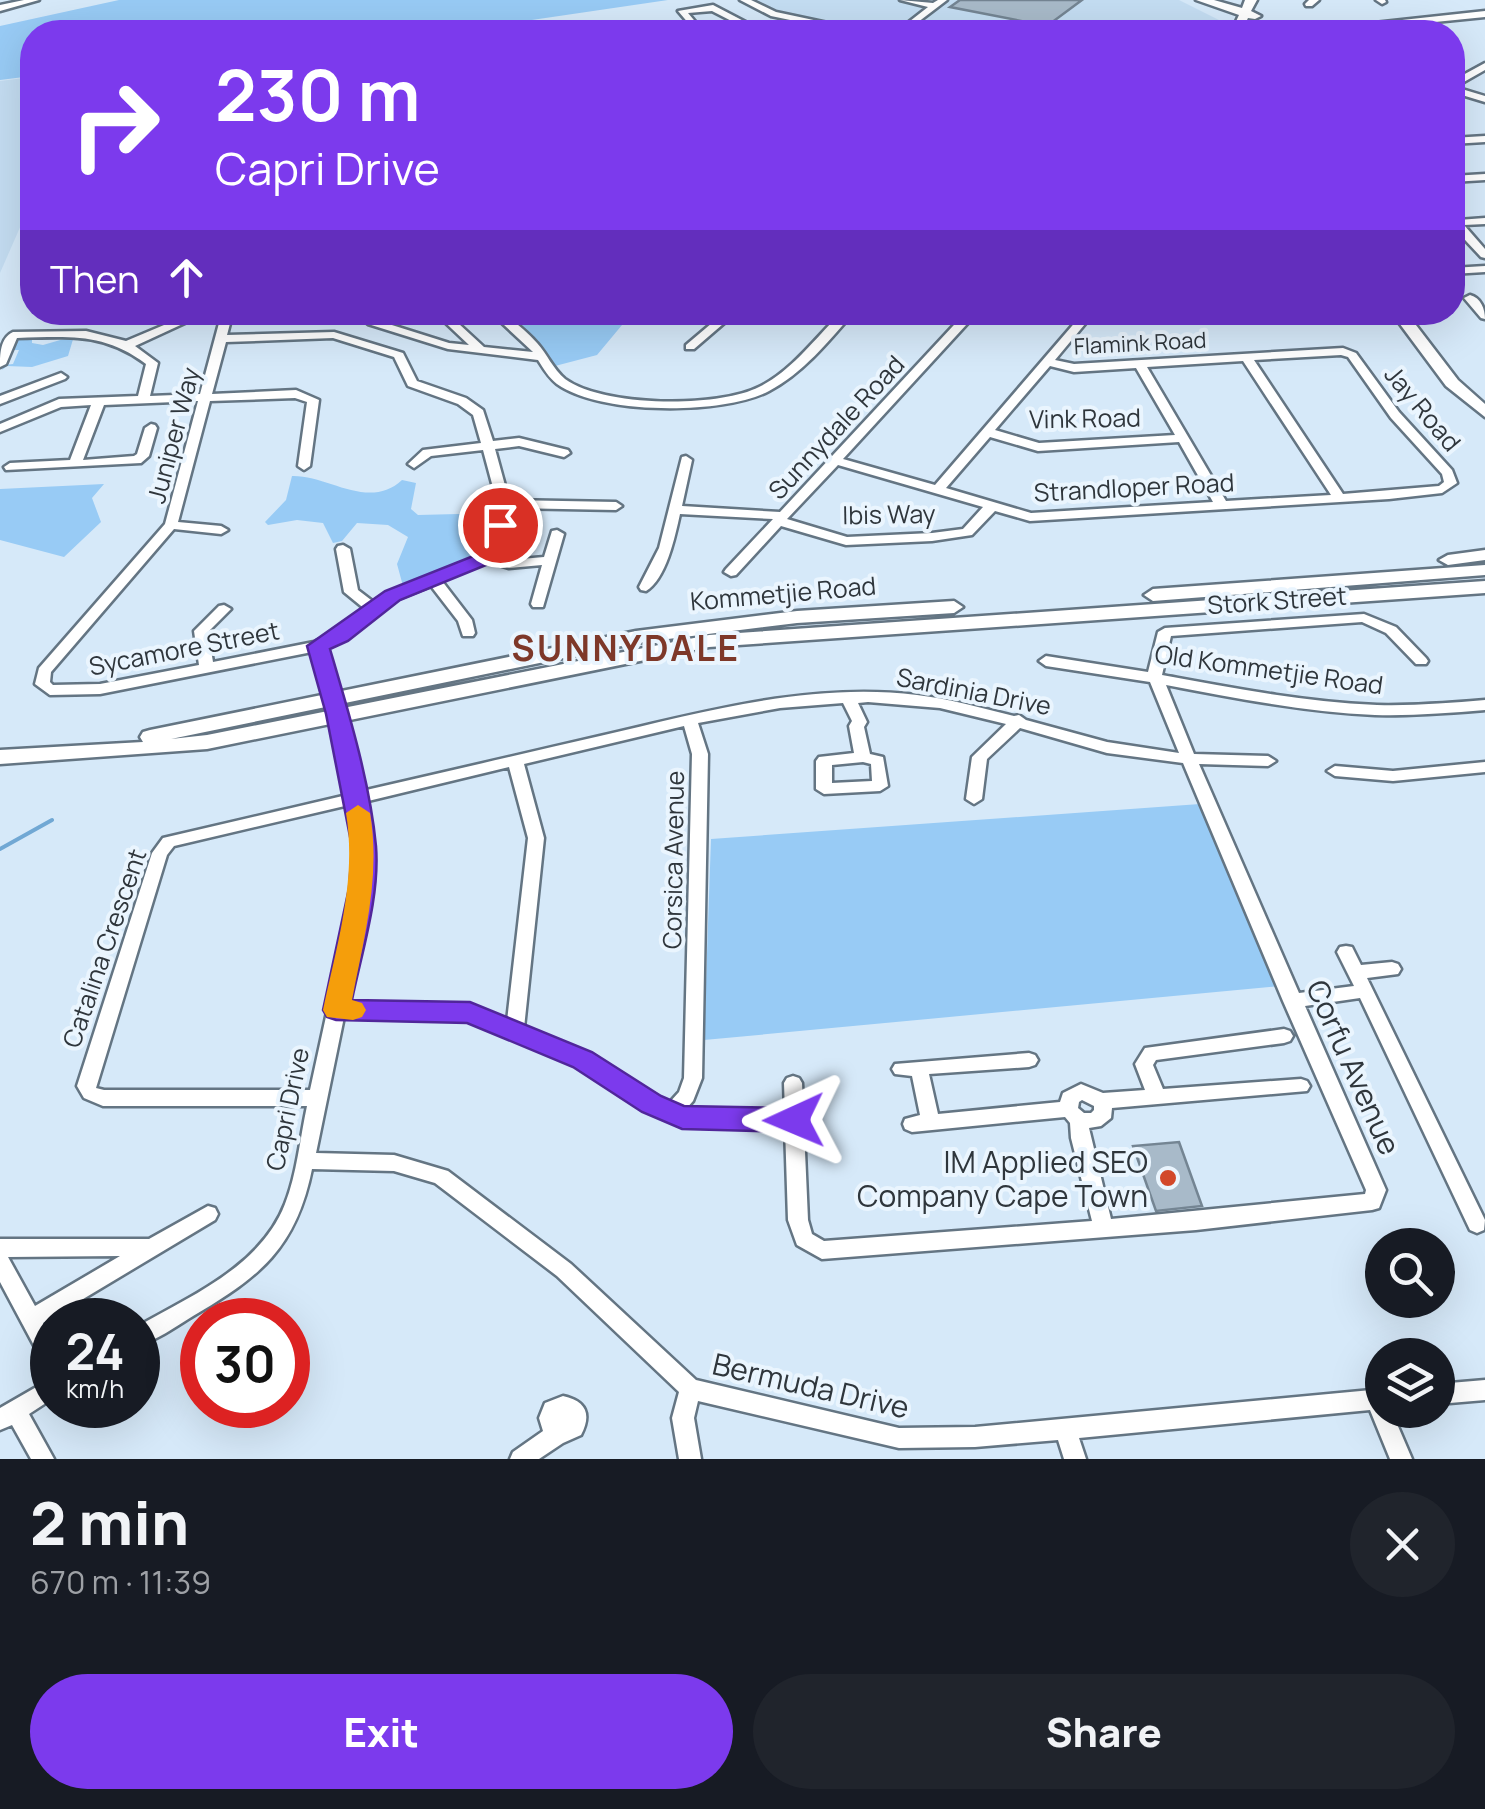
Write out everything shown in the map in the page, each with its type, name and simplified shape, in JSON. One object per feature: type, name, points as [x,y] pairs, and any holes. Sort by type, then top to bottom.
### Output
[{"type":"main road","points":[[1202,0],[1249,15]]},
{"type":"main road","points":[[1249,20],[1251,0]]},
{"type":"main road","points":[[1245,20],[1264,0]]},
{"type":"main road","points":[[1408,325],[1443,372],[1483,403]]},
{"type":"main road","points":[[1423,325],[1483,403]]},
{"type":"main road","points":[[1233,588],[1485,556]]},
{"type":"main road","name":"Kommetjie Road","points":[[1155,602],[1233,588],[1485,570]]},
{"type":"main road","name":"Kommetjie Road","points":[[0,757],[98,749],[130,752],[193,744],[336,708],[709,641],[1155,602],[1485,587]]},
{"type":"street","points":[[0,8],[35,0]]},
{"type":"street","points":[[744,0],[774,14],[804,20]]},
{"type":"street","points":[[904,0],[939,3]]},
{"type":"street","points":[[916,20],[939,3]]},
{"type":"street","points":[[1470,5],[1484,14]]},
{"type":"street","points":[[690,20],[682,11],[713,8],[736,20]]},
{"type":"street","points":[[1433,8],[1446,17]]},
{"type":"street","points":[[1396,12],[1407,20]]},
{"type":"street","points":[[1418,20],[1484,14]]},
{"type":"street","points":[[1465,233],[1485,255]]},
{"type":"street","points":[[1470,298],[1485,316]]},
{"type":"street","points":[[127,345],[172,325]]},
{"type":"street","name":"Juniper Way","points":[[58,692],[44,686],[44,671],[171,525],[225,325]]},
{"type":"street","points":[[382,325],[448,346],[542,358]]},
{"type":"street","points":[[453,325],[481,350]]},
{"type":"street","points":[[508,325],[558,379],[589,392],[634,401],[715,403],[768,387],[835,325]]},
{"type":"street","points":[[690,347],[716,325]]},
{"type":"street","name":"Sunnydale Road","points":[[731,572],[961,325]]},
{"type":"street","points":[[937,490],[1079,325]]},
{"type":"street","points":[[0,328],[11,330],[14,336]]},
{"type":"street","points":[[14,336],[100,334],[127,345],[153,368],[144,400]]},
{"type":"street","points":[[222,339],[334,335],[396,354],[404,360],[412,383],[477,410],[489,445],[504,504],[496,538],[486,557],[400,592],[340,636],[318,646]]},
{"type":"street","points":[[0,364],[14,336]]},
{"type":"street","name":"Flamink Road","points":[[1048,362],[1074,368],[1329,350],[1352,355]]},
{"type":"street","name":"Jay Road","points":[[1352,355],[1389,407],[1448,472],[1450,483],[1442,488]]},
{"type":"street","points":[[1247,358],[1340,499]]},
{"type":"street","points":[[1140,364],[1222,506]]},
{"type":"street","points":[[0,400],[61,377]]},
{"type":"street","points":[[0,428],[53,404],[290,394],[310,398],[304,466]]},
{"type":"street","points":[[75,464],[99,401]]},
{"type":"street","points":[[10,468],[137,460],[143,456],[151,428]]},
{"type":"street","name":"Vink Road","points":[[988,432],[1038,446],[1184,438]]},
{"type":"street","points":[[414,464],[427,453],[522,442],[564,453]]},
{"type":"street","points":[[646,587],[666,548],[686,460]]},
{"type":"street","name":"Strandloper Road","points":[[835,460],[1037,517],[1340,499],[1442,488]]},
{"type":"street","points":[[504,504],[616,506]]},
{"type":"street","name":"Ibis Way","points":[[676,510],[781,518],[846,541],[967,532],[991,506]]},
{"type":"street","points":[[171,525],[221,530]]},
{"type":"street","points":[[538,604],[557,534]]},
{"type":"street","points":[[343,549],[351,592],[374,609]]},
{"type":"street","points":[[486,557],[509,564],[550,560]]},
{"type":"street","points":[[434,580],[466,620],[468,633]]},
{"type":"street","points":[[1155,602],[1168,631],[1160,640],[1155,675]]},
{"type":"street","points":[[207,668],[200,635],[206,624],[224,609]]},
{"type":"street","name":"Stork Street","points":[[1168,631],[1364,618],[1384,625],[1421,660]]},
{"type":"street","name":"Sycamore Street","points":[[58,692],[100,689],[318,646]]},
{"type":"street","name":"Capri Drive","points":[[160,1322],[260,1259],[279,1238],[292,1213],[362,888],[364,847],[336,708],[318,646]]},
{"type":"street","name":"Old Kommetjie Road","points":[[1046,661],[1155,675],[1279,699],[1360,708],[1485,705]]},
{"type":"street","name":"Corfu Avenue","points":[[793,1083],[799,1228],[806,1242],[822,1250],[1350,1207],[1374,1200],[1376,1190],[1155,675]]},
{"type":"street","name":"Sardinia Drive","points":[[690,721],[770,703],[902,700],[1019,720],[1089,743],[1188,758],[1268,761]]},
{"type":"street","points":[[851,703],[847,712],[849,721],[856,726],[863,758]]},
{"type":"street","points":[[974,799],[980,756],[1019,720]]},
{"type":"street","points":[[355,797],[690,721]]},
{"type":"street","name":"Corsica Avenue","points":[[671,1113],[687,1096],[693,1078],[700,754],[690,721]]},
{"type":"street","points":[[515,760],[536,838],[515,1030]]},
{"type":"street","points":[[1335,771],[1394,776],[1485,767]]},
{"type":"street","name":"Catalina Crescent","points":[[318,1098],[103,1098],[90,1093],[86,1078],[160,853],[169,842],[355,797]]},
{"type":"street","points":[[1346,952],[1477,1224]]},
{"type":"street","points":[[1355,972],[1392,969]]},
{"type":"street","points":[[1292,1000],[1365,992]]},
{"type":"street","points":[[336,1010],[459,1010],[582,1060],[671,1113],[690,1120],[794,1120]]},
{"type":"street","points":[[1157,1098],[1144,1064],[1150,1053],[1284,1036]]},
{"type":"street","points":[[1029,1060],[910,1068],[921,1123],[1074,1114],[1101,1118],[1105,1106],[1102,1100],[1301,1086]]},
{"type":"street","points":[[1074,1114],[1104,1227]]},
{"type":"street","name":"Bermuda Drive","points":[[304,1161],[394,1163],[441,1177],[564,1270],[690,1389],[909,1440],[1365,1401]]},
{"type":"street","points":[[67,1298],[208,1214]]},
{"type":"street","points":[[0,1248],[152,1247]]},
{"type":"street","points":[[0,1262],[30,1320]]},
{"type":"street","points":[[690,1389],[683,1418],[690,1459]]},
{"type":"street","points":[[1455,1393],[1485,1390]]},
{"type":"street","points":[[30,1402],[8,1415],[43,1459]]},
{"type":"street","points":[[1389,1428],[1401,1459]]},
{"type":"street","points":[[1066,1429],[1075,1459]]},
{"type":"street","points":[[521,1459],[560,1432]]},
{"type":"shaded area","points":[[119,0],[668,0],[531,20],[27,20]]},
{"type":"shaded area","points":[[744,0],[1179,0],[1219,20],[805,20],[774,14]]},
{"type":"shaded area","points":[[20,22],[20,78],[0,80],[0,26]]},
{"type":"shaded area","points":[[20,78],[20,227],[0,273],[0,81]]},
{"type":"shaded area","points":[[512,325],[622,325],[597,355],[555,366]]},
{"type":"shaded area","points":[[74,336],[68,356],[32,367],[7,366],[2,370],[4,365],[13,364],[19,350],[10,350],[19,338],[32,337],[32,343],[43,345]]},
{"type":"shaded area","points":[[292,476],[362,492],[389,489],[402,480],[416,483],[411,509],[418,515],[498,513],[486,550],[471,561],[403,586],[397,564],[408,537],[388,525],[357,523],[342,541],[333,543],[323,523],[297,520],[268,525],[265,522],[286,500]]},
{"type":"shaded area","points":[[104,484],[92,498],[101,522],[64,557],[0,540],[0,489]]},
{"type":"shaded area","points":[[1200,804],[1280,986],[704,1040],[711,839]]},
{"type":"building","points":[[960,0],[1082,0],[1055,20],[1016,20],[950,7]]},
{"type":"building","name":"IM Applied SEO Company Cape Town","points":[[1179,1142],[1202,1206],[1156,1211],[1133,1146]]},
{"type":"waterway","points":[[0,849],[52,820]]},
{"type":"slow traffic","points":[[353,1010],[336,1010],[362,888],[364,847],[358,813]]},
{"type":"place","name":"IM Applied SEO Company Cape Town","points":[[1168,1178]]},
{"type":"district","name":"SUNNYDALE","points":[[626,648]]},
{"type":"route","points":[[500,525],[484,559],[400,592],[334,640],[318,646],[338,714],[364,847],[362,888],[336,1010],[470,1012],[565,1051],[604,1071],[652,1104],[690,1120],[794,1120]]}]
